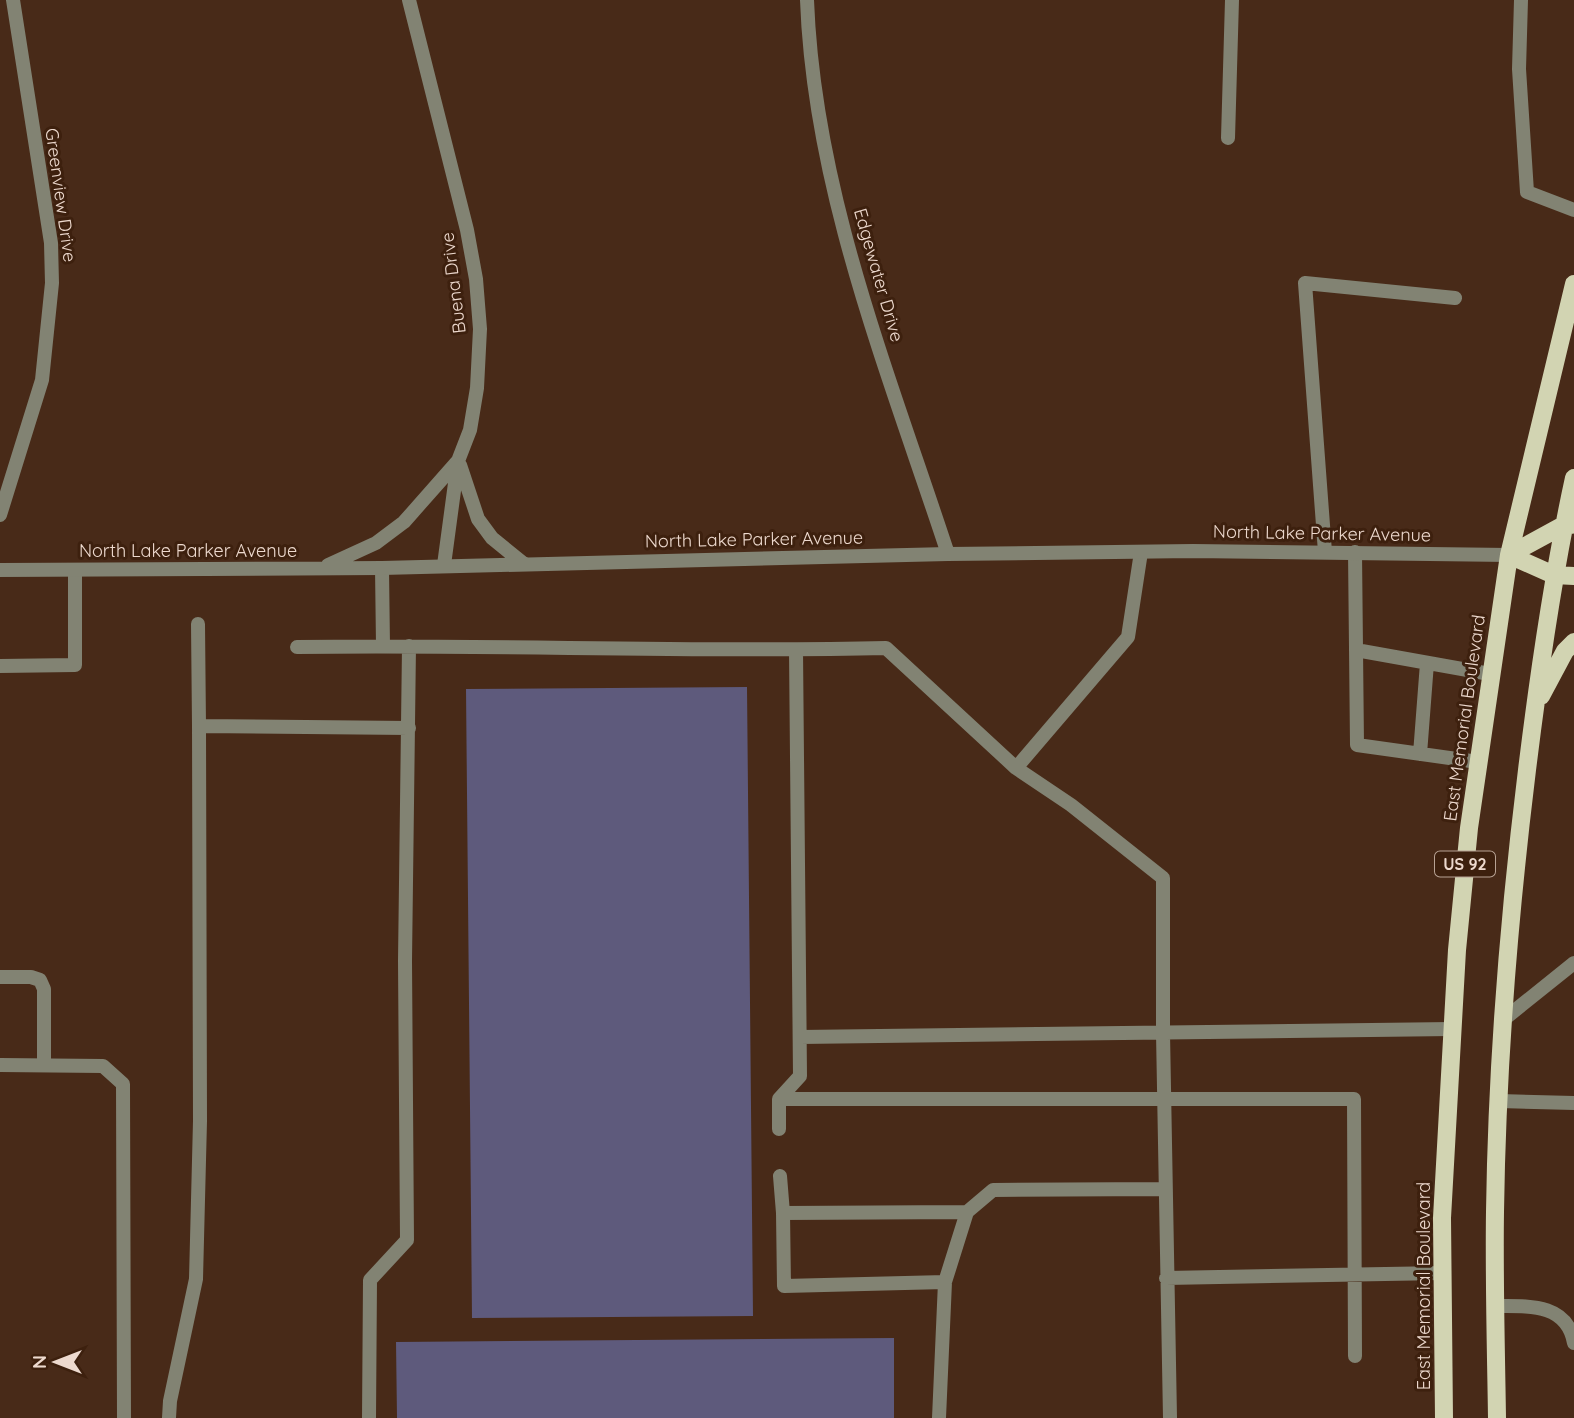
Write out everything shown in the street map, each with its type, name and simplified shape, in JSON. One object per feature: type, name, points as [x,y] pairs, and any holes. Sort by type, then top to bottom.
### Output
[{"type":"main road","name":"East Memorial Boulevard","points":[[1444,1418],[1442,1218],[1457,950],[1478,762],[1509,555],[1574,284]]},
{"type":"main road","name":"US 92","points":[[1497,1418],[1495,1212],[1503,1020],[1518,837],[1534,709],[1554,576],[1569,525],[1574,478]]},
{"type":"main road","points":[[1509,555],[1569,525]]},
{"type":"main road","points":[[1509,555],[1554,576],[1574,576]]},
{"type":"main road","points":[[1534,709],[1565,651],[1574,642]]},
{"type":"street","name":"Greenview Drive","points":[[0,515],[42,380],[52,284],[51,243],[13,0]]},
{"type":"street","name":"Buena Drive","points":[[410,0],[467,229],[476,279],[480,329],[477,388],[470,430],[458,461],[444,565]]},
{"type":"street","name":"Edgewater Drive","points":[[807,0],[808,34],[820,117],[848,250],[948,554]]},
{"type":"street","points":[[1228,138],[1232,0]]},
{"type":"street","points":[[1521,0],[1520,69],[1527,192],[1574,210]]},
{"type":"street","points":[[1325,552],[1305,284],[1455,298]]},
{"type":"street","points":[[321,568],[376,543],[404,522],[458,461],[478,519],[492,538],[524,564]]},
{"type":"street","points":[[1016,768],[1128,637],[1141,552]]},
{"type":"street","name":"North Lake Parker Avenue","points":[[0,570],[382,568],[1141,552],[1509,555]]},
{"type":"street","points":[[1355,552],[1357,745],[1478,762]]},
{"type":"street","points":[[382,568],[383,646]]},
{"type":"street","points":[[0,666],[75,665],[75,570]]},
{"type":"street","points":[[169,1418],[170,1401],[196,1279],[200,1121],[198,624]]},
{"type":"street","points":[[369,1418],[370,1280],[407,1240],[405,961],[409,646]]},
{"type":"street","points":[[297,647],[796,650],[886,648],[1016,768],[1072,805],[1164,878],[1163,1033],[1170,1418]]},
{"type":"street","points":[[779,1129],[779,1099],[800,1076],[796,650]]},
{"type":"street","points":[[1356,650],[1490,674]]},
{"type":"street","points":[[1420,754],[1427,663]]},
{"type":"street","points":[[200,726],[409,728]]},
{"type":"street","points":[[1503,1020],[1574,963]]},
{"type":"street","points":[[0,977],[31,977],[40,980],[44,989],[44,1065]]},
{"type":"street","points":[[800,1037],[1452,1029]]},
{"type":"street","points":[[0,1065],[103,1066],[123,1084],[124,1418]]},
{"type":"street","points":[[779,1099],[1354,1099],[1355,1356]]},
{"type":"street","points":[[1499,1101],[1574,1102]]},
{"type":"street","points":[[780,1176],[783,1286],[944,1282]]},
{"type":"street","points":[[939,1418],[944,1282],[967,1212],[993,1190],[1165,1189]]},
{"type":"street","points":[[783,1213],[967,1212]]},
{"type":"street","points":[[1166,1278],[1443,1273]]},
{"type":"street","points":[[1496,1306],[1530,1306],[1555,1312],[1572,1330],[1574,1343]]},
{"type":"building","points":[[747,687],[753,1316],[472,1318],[466,689]]},
{"type":"building","points":[[894,1338],[894,1418],[397,1418],[396,1342]]}]
